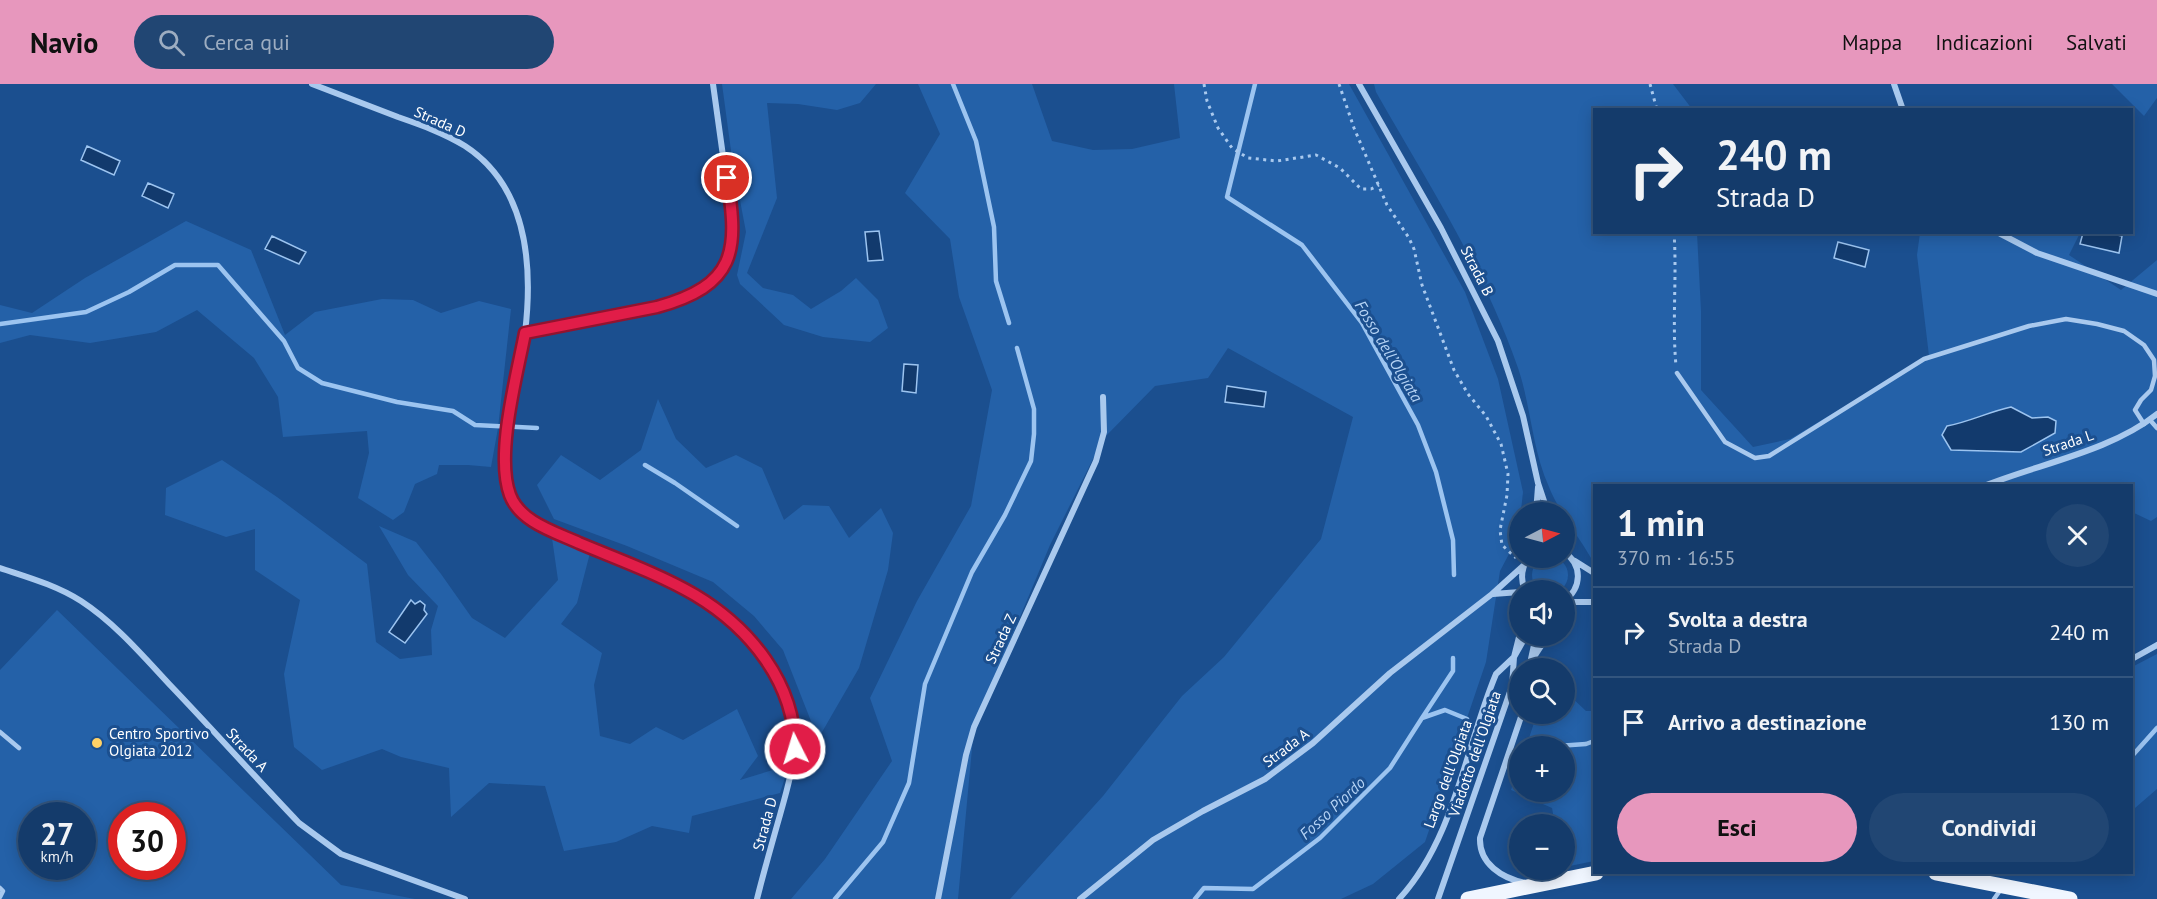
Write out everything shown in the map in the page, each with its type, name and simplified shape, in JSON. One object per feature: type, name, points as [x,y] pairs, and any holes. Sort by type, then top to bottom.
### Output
[{"type":"main road","points":[[1468,899],[1593,874]]},
{"type":"main road","points":[[1941,874],[2070,899]]},
{"type":"street","name":"Strada D","points":[[312,84],[444,135],[468,148],[487,165],[514,204],[528,259],[529,291],[525,333],[511,399],[506,442],[505,478],[511,499],[520,510],[545,528],[696,596],[742,632],[758,650],[777,678],[791,711],[795,749],[789,782],[757,899]]},
{"type":"street","points":[[525,333],[679,301],[707,287],[723,270],[732,244],[733,228],[713,84]]},
{"type":"street","name":"Strada B","points":[[1359,84],[1441,228],[1498,341],[1523,416],[1544,502]]},
{"type":"street","points":[[1894,84],[1902,108]]},
{"type":"street","points":[[2001,234],[2037,253],[2157,294]]},
{"type":"street","name":"Strada Z","points":[[938,899],[966,755],[974,727],[1100,451],[1104,432],[1103,397]]},
{"type":"street","name":"Strada L","points":[[1990,484],[2103,444],[2147,422],[2157,414]]},
{"type":"street","name":"Strada B","points":[[1537,502],[1538,483]]},
{"type":"street","points":[[1575,561],[1593,572]]},
{"type":"street","points":[[1575,564],[1579,579],[1575,588]]},
{"type":"street","name":"Strada A","points":[[0,568],[66,593],[91,608],[108,622],[139,652],[299,824],[325,844],[341,854],[370,866],[465,899]]},
{"type":"street","name":"Strada A","points":[[1080,899],[1153,840],[1265,779],[1313,743],[1390,673],[1492,594],[1520,568]]},
{"type":"street","points":[[1492,594],[1509,593]]},
{"type":"street","points":[[1575,602],[1593,602]]},
{"type":"street","points":[[2133,658],[2157,645]]},
{"type":"street","name":"Largo dell'Olgiata","points":[[1514,657],[1517,646]]},
{"type":"street","name":"Largo dell'Olgiata","points":[[1399,899],[1423,866],[1444,822],[1496,674],[1514,657],[1520,646]]},
{"type":"street","name":"Viadotto dell'Olgiata","points":[[1438,899],[1509,694]]},
{"type":"street","points":[[1519,724],[1480,838],[1480,845],[1486,862],[1498,873],[1518,881],[1540,885]]},
{"type":"lane","points":[[1677,374],[1725,442],[1755,458],[1769,456],[1924,359],[2029,326],[2066,319],[2124,331],[2144,345],[2154,360],[2155,376],[2151,390],[2140,400],[2135,410],[2157,428]]},
{"type":"lane","points":[[0,732],[18,748]]},
{"type":"lane","points":[[1994,899],[2003,886]]},
{"type":"lane","points":[[0,888],[3,891],[0,897]]},
{"type":"path","points":[[1204,84],[1207,101],[1218,128],[1232,148],[1248,158],[1277,161],[1316,155],[1340,168],[1360,189],[1371,189],[1379,185]]},
{"type":"path","points":[[1339,84],[1354,128],[1387,205],[1414,249],[1422,285],[1454,370],[1486,416],[1500,444],[1508,474],[1507,495],[1500,530],[1502,544],[1509,550]]},
{"type":"path","points":[[1650,84],[1656,108]]},
{"type":"path","points":[[1674,234],[1676,279],[1673,336],[1677,374]]},
{"type":"shaded area","points":[[722,84],[876,84],[860,103],[837,110],[798,104],[767,103],[777,198],[747,273],[763,288],[793,295],[811,309],[841,291],[856,278],[878,300],[888,328],[870,342],[823,337],[784,325],[740,284],[737,275],[746,232],[732,158]]},
{"type":"shaded area","points":[[918,84],[1032,84],[1052,141],[1093,150],[1132,149],[1180,138],[1174,84],[1349,84],[1465,292],[1498,379],[1523,492],[1522,502],[1509,502],[1509,554],[1500,571],[1486,662],[1425,842],[1373,884],[1341,899],[1010,899],[1103,796],[1182,696],[1224,657],[1321,539],[1353,417],[1228,348],[1208,378],[1155,386],[1103,439],[1050,545],[974,727],[958,899],[791,899],[825,859],[892,761],[870,698],[917,601],[971,506],[992,390],[959,297],[950,239],[905,193],[940,134]]},
{"type":"shaded area","points":[[1374,84],[1673,84],[1691,108],[1593,108],[1593,234],[1697,234],[1701,311],[1701,390],[1753,447],[1790,439],[1929,356],[1917,255],[1920,234],[2080,234],[2069,255],[2121,290],[2157,260],[2157,517],[2151,521],[2133,512],[2133,484],[1593,484],[1593,559],[1575,533],[1575,502],[1556,502],[1543,473],[1518,368],[1489,296],[1453,227],[1376,92]]},
{"type":"shaded area","points":[[2112,84],[2157,84],[2157,98],[2144,116]]},
{"type":"shaded area","points":[[87,146],[120,161],[114,175],[81,160]]},
{"type":"shaded area","points":[[148,183],[174,194],[168,208],[142,196]]},
{"type":"shaded area","points":[[186,221],[251,250],[285,335],[315,312],[382,299],[413,300],[441,313],[479,301],[511,309],[498,428],[491,467],[439,465],[437,474],[415,484],[404,512],[393,520],[358,498],[369,453],[367,431],[283,437],[278,397],[254,358],[197,310],[156,332],[90,343],[30,335],[0,343],[0,305],[32,313],[85,278]]},
{"type":"shaded area","points":[[879,231],[883,260],[868,261],[865,232]]},
{"type":"shaded area","points":[[2083,234],[2122,236],[2119,253],[2080,244]]},
{"type":"shaded area","points":[[272,236],[306,252],[299,264],[265,249]]},
{"type":"shaded area","points":[[1838,242],[1869,250],[1865,267],[1834,258]]},
{"type":"shaded area","points":[[904,364],[918,365],[916,393],[902,391]]},
{"type":"shaded area","points":[[1227,386],[1266,392],[1264,407],[1225,402]]},
{"type":"shaded area","points":[[658,399],[676,439],[706,468],[736,455],[762,468],[784,520],[803,505],[829,506],[849,538],[881,508],[893,533],[888,570],[859,668],[818,739],[783,650],[754,616],[713,582],[554,519],[537,485],[561,455],[600,480],[641,450]]},
{"type":"shaded area","points":[[2011,407],[2032,418],[2048,417],[2056,421],[2055,433],[2021,452],[1951,450],[1942,435],[1947,426]]},
{"type":"shaded area","points":[[222,460],[277,497],[367,564],[376,642],[400,659],[432,655],[431,630],[438,606],[408,575],[379,526],[416,542],[472,618],[505,638],[558,580],[552,538],[590,553],[577,603],[561,624],[602,653],[594,685],[600,736],[630,744],[656,727],[683,740],[737,709],[758,756],[740,780],[789,765],[780,793],[692,816],[689,833],[652,826],[616,842],[564,851],[545,786],[489,783],[451,817],[449,768],[401,757],[382,749],[322,770],[294,747],[284,674],[300,600],[255,570],[255,529],[226,537],[165,515],[166,488]]},
{"type":"shaded area","points":[[1534,568],[1566,568],[1567,580],[1533,580],[1532,575]]},
{"type":"shaded area","points":[[411,600],[415,604],[420,601],[425,605],[424,610],[427,614],[405,643],[389,632]]},
{"type":"shaded area","name":"Centro Sportivo Olgiata 2012","points":[[57,610],[341,885],[415,899],[0,899],[0,670]]},
{"type":"shaded area","points":[[2157,654],[2157,789],[2135,808],[2133,817],[2133,666]]},
{"type":"shaded area","points":[[1575,701],[1586,711],[1593,711],[1593,861],[1575,865],[1575,814],[1553,814],[1552,808],[1538,802],[1575,802],[1575,736],[1530,736],[1534,724],[1575,724]]},
{"type":"waterway","points":[[953,84],[976,141],[994,227],[996,281],[1009,323]]},
{"type":"waterway","name":"Fosso dell’Olgiata","points":[[1255,84],[1227,197],[1302,245],[1362,323],[1418,425],[1436,472],[1453,540],[1454,575]]},
{"type":"waterway","points":[[0,324],[86,312],[129,292],[175,265],[218,265],[284,341],[298,368],[322,383],[397,402],[453,411],[475,425],[537,428]]},
{"type":"waterway","points":[[835,899],[883,842],[909,783],[925,684],[972,572],[1005,515],[1031,461],[1034,409],[1017,348]]},
{"type":"waterway","points":[[645,465],[737,526]]},
{"type":"waterway","name":"Fosso dell’Olgiata","points":[[1422,718],[1453,671],[1453,658]]},
{"type":"waterway","name":"Fosso Piordo","points":[[1195,899],[1204,888],[1253,889],[1320,838],[1390,768],[1422,718],[1445,710],[1467,719]]},
{"type":"waterway","name":"Fosso Piordo","points":[[2133,755],[2157,728]]},
{"type":"waterway","name":"Fosso Piordo","points":[[1575,745],[1593,741]]},
{"type":"place","name":"Centro Sportivo Olgiata 2012","points":[[97,743]]},
{"type":"route","points":[[727,178],[733,228],[732,244],[723,270],[707,287],[679,301],[657,307],[525,333],[511,399],[504,470],[514,504],[536,523],[684,589],[708,604],[742,632],[766,660],[782,688],[791,711],[795,749]]}]
